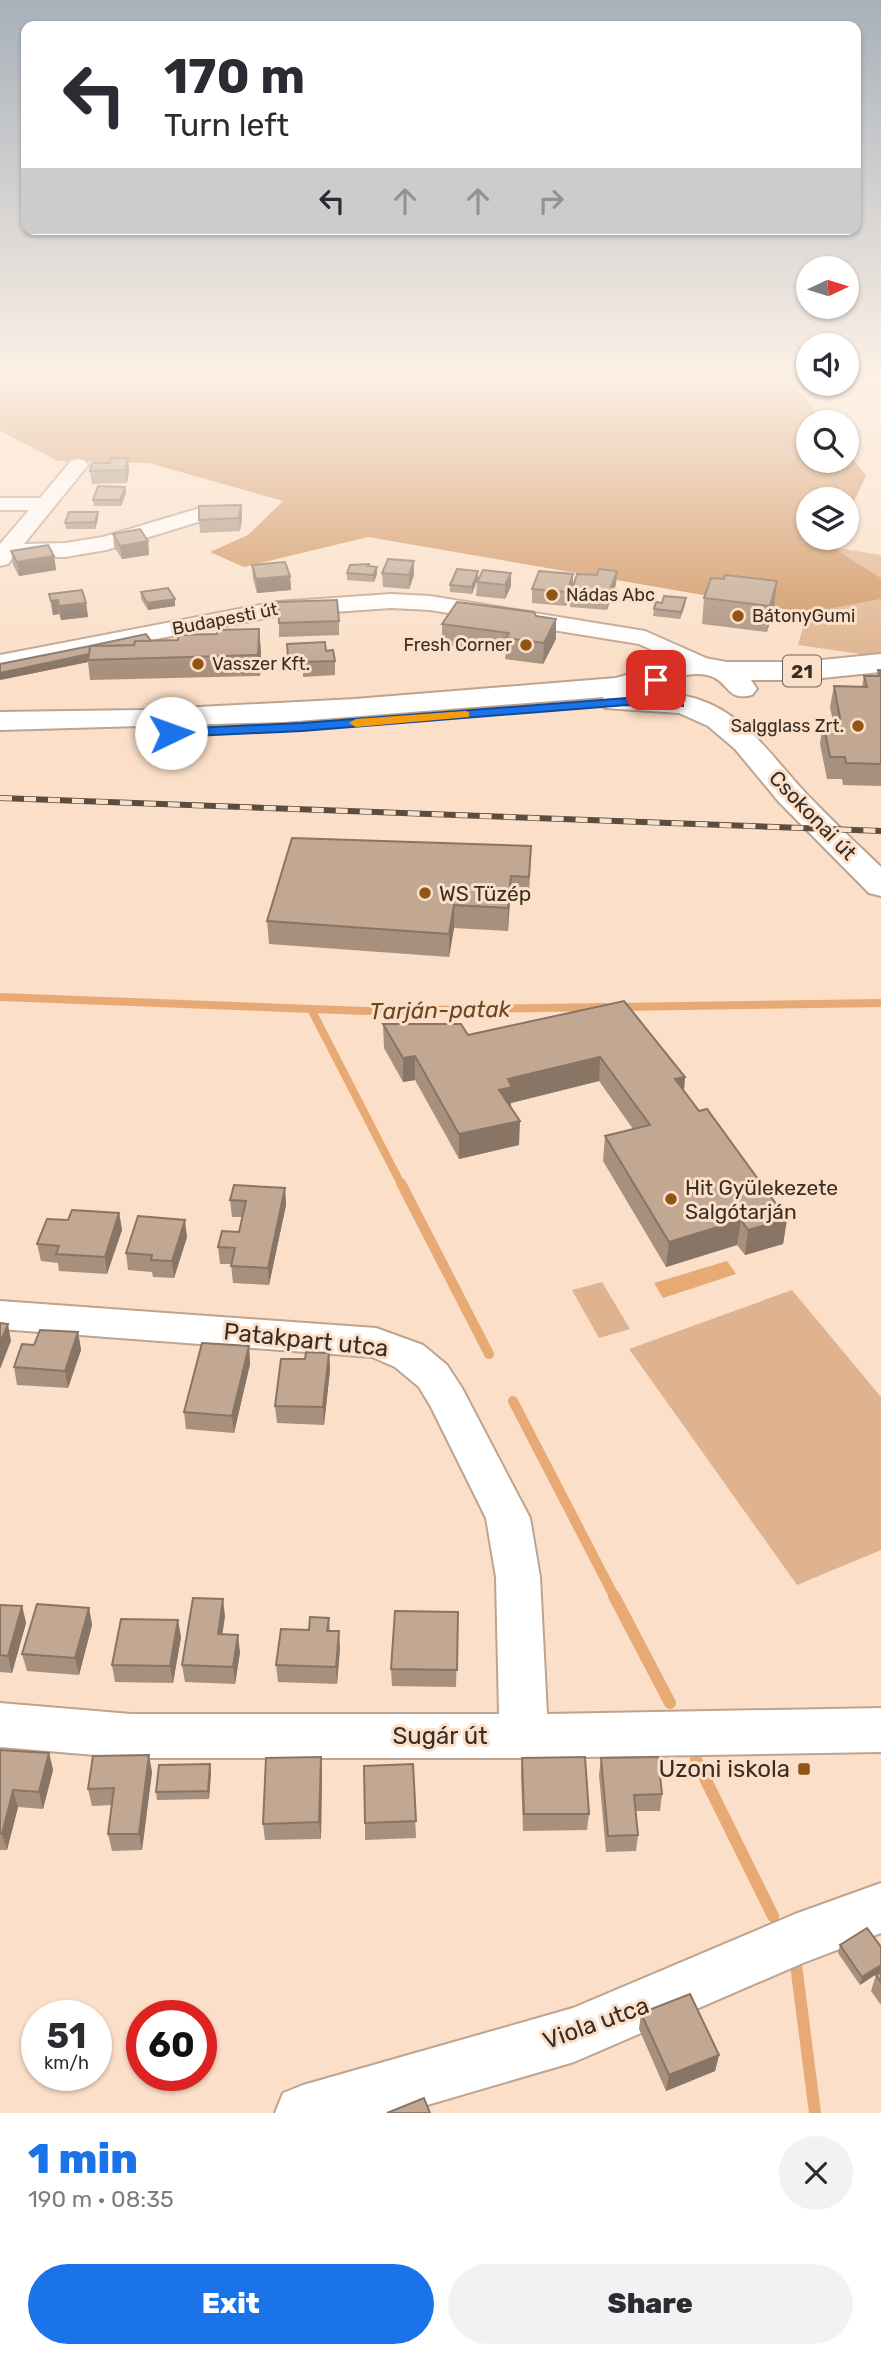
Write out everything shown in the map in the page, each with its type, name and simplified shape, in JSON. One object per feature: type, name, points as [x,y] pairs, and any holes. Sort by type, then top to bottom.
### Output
[{"type":"main road","name":"21","points":[[0,721],[212,717],[353,709],[613,687],[663,663],[725,682],[881,674]]},
{"type":"main road","points":[[663,663],[655,684],[659,693],[719,720],[746,743]]},
{"type":"main road","name":"21","points":[[0,737],[263,729],[627,701],[710,707],[725,682],[793,671],[881,663]]},
{"type":"main road","points":[[725,682],[746,743]]},
{"type":"main road","name":"Csokonai út","points":[[746,743],[790,795],[881,886]]},
{"type":"street","points":[[3,553],[70,475]]},
{"type":"street","points":[[0,504],[46,504]]},
{"type":"street","points":[[3,553],[65,550],[106,543],[200,514]]},
{"type":"street","name":"Budapesti út","points":[[0,662],[276,609],[379,601],[430,603],[645,638],[663,663]]},
{"type":"street","name":"Patakpart utca","points":[[0,1315],[352,1340],[376,1343],[409,1356],[433,1376],[448,1399],[508,1518],[518,1577],[524,1736]]},
{"type":"street","name":"Sugár út","points":[[0,1725],[131,1736],[524,1736],[881,1730]]},
{"type":"street","name":"Viola utca","points":[[303,2113],[574,2035],[785,1945],[881,1908]]},
{"type":"shaded area","points":[[190,475],[865,475],[859,491],[859,487],[796,487],[796,550],[837,550],[881,578],[881,599],[807,613],[368,537],[244,567],[210,552],[248,535],[283,501]]},
{"type":"shaded area","points":[[837,550],[881,555],[881,578]]},
{"type":"shaded area","points":[[881,599],[881,653],[867,655],[798,645],[807,613]]},
{"type":"shaded area","points":[[727,1261],[736,1274],[663,1298],[654,1283]]},
{"type":"shaded area","points":[[602,1282],[630,1329],[599,1338],[572,1290]]},
{"type":"shaded area","points":[[792,1290],[881,1397],[881,1550],[797,1585],[629,1349]]},
{"type":"building","points":[[98,486],[125,487],[120,500],[93,500]]},
{"type":"building","points":[[241,505],[239,518],[199,520],[199,506]]},
{"type":"building","points":[[69,512],[98,512],[95,522],[65,523]]},
{"type":"building","points":[[140,529],[148,541],[120,546],[113,534]]},
{"type":"building","points":[[48,545],[54,556],[17,562],[11,551]]},
{"type":"building","points":[[388,559],[414,561],[409,575],[382,573]]},
{"type":"building","points":[[285,562],[290,576],[256,579],[252,565]]},
{"type":"building","points":[[369,564],[368,566],[377,567],[373,575],[347,573],[350,565]]},
{"type":"building","points":[[457,569],[478,571],[472,587],[450,585]]},
{"type":"building","points":[[599,569],[617,571],[608,596],[571,593],[577,574],[597,575]]},
{"type":"building","points":[[483,570],[511,573],[505,585],[477,582]]},
{"type":"building","points":[[539,571],[573,574],[567,592],[532,589]]},
{"type":"building","points":[[725,575],[777,581],[770,606],[704,598],[711,578],[724,579]]},
{"type":"building","points":[[168,588],[175,599],[147,603],[141,592]]},
{"type":"building","points":[[82,590],[86,603],[59,606],[58,600],[51,601],[49,594]]},
{"type":"building","points":[[664,596],[686,598],[681,612],[654,609],[656,602],[662,603]]},
{"type":"building","points":[[337,600],[339,621],[279,623],[278,602]]},
{"type":"building","points":[[457,602],[534,612],[536,616],[556,619],[544,643],[506,638],[509,633],[442,624]]},
{"type":"building","points":[[259,629],[258,655],[88,660],[90,646],[134,645],[135,641],[178,640],[178,635],[217,634],[217,630]]},
{"type":"building","points":[[146,634],[151,641],[135,641],[134,645],[90,646]]},
{"type":"building","points":[[325,642],[326,651],[333,650],[335,661],[302,662],[302,657],[288,657],[287,644]]},
{"type":"building","points":[[90,646],[89,654],[0,673],[0,664]]},
{"type":"building","name":"Salgglass Zrt.","points":[[878,670],[881,670],[881,764],[846,763],[845,757],[830,757],[823,722],[841,723],[834,686],[867,687],[864,676],[880,676]]},
{"type":"building","points":[[292,838],[531,846],[529,877],[511,876],[508,908],[454,905],[449,934],[267,921]]},
{"type":"building","points":[[624,1001],[685,1077],[675,1079],[699,1111],[707,1109],[787,1219],[748,1230],[741,1220],[669,1242],[605,1136],[650,1125],[600,1057],[508,1079],[512,1087],[499,1090],[520,1121],[459,1134],[415,1056],[403,1058],[383,1024],[461,1024],[468,1035]]},
{"type":"building","points":[[234,1185],[285,1188],[268,1268],[231,1266],[235,1248],[218,1247],[222,1231],[239,1232],[246,1201],[230,1200]]},
{"type":"building","points":[[72,1210],[119,1213],[105,1257],[56,1254],[59,1246],[37,1244],[47,1219],[68,1220]]},
{"type":"building","points":[[138,1216],[185,1220],[172,1261],[151,1260],[152,1255],[126,1253]]},
{"type":"building","points":[[0,1323],[8,1324],[0,1343]]},
{"type":"building","points":[[40,1330],[78,1332],[65,1371],[14,1367],[22,1344],[34,1345]]},
{"type":"building","points":[[202,1343],[249,1346],[232,1416],[184,1412]]},
{"type":"building","points":[[306,1352],[329,1353],[323,1407],[275,1406],[281,1359],[305,1359]]},
{"type":"building","points":[[193,1598],[223,1599],[218,1634],[238,1635],[233,1667],[182,1665]]},
{"type":"building","points":[[37,1604],[89,1608],[75,1658],[22,1654]]},
{"type":"building","points":[[0,1605],[22,1606],[8,1656],[0,1655]]},
{"type":"building","points":[[395,1611],[458,1612],[457,1670],[391,1669]]},
{"type":"building","points":[[310,1617],[329,1618],[327,1631],[339,1631],[336,1667],[276,1665],[281,1629],[309,1630]]},
{"type":"building","points":[[121,1619],[178,1620],[170,1666],[112,1665]]},
{"type":"building","points":[[0,1750],[49,1753],[39,1792],[13,1790],[2,1834],[0,1834]]},
{"type":"building","points":[[149,1755],[139,1834],[108,1834],[114,1788],[88,1789],[93,1756]]},
{"type":"building","points":[[321,1757],[319,1822],[263,1824],[266,1758]]},
{"type":"building","points":[[585,1757],[589,1814],[524,1814],[522,1758]]},
{"type":"building","points":[[658,1757],[662,1794],[634,1795],[638,1835],[608,1836],[601,1758]]},
{"type":"building","points":[[210,1764],[208,1791],[156,1792],[159,1765]]},
{"type":"building","points":[[413,1764],[416,1821],[365,1823],[364,1766]]},
{"type":"building","points":[[867,1928],[881,1947],[881,1965],[862,1977],[840,1945]]},
{"type":"building","points":[[690,1994],[719,2055],[669,2075],[641,2013]]},
{"type":"building","points":[[424,2098],[430,2113],[387,2113]]},
{"type":"waterway","name":"Tarján-patak","points":[[0,997],[364,1011],[605,1007]]},
{"type":"waterway","name":"Tarján-patak","points":[[618,1007],[881,1003]]},
{"type":"waterway","points":[[311,1009],[401,1184]]},
{"type":"waterway","points":[[401,1183],[489,1354]]},
{"type":"waterway","points":[[513,1401],[615,1598]]},
{"type":"waterway","points":[[614,1596],[670,1703]]},
{"type":"waterway","points":[[696,1760],[773,1916]]},
{"type":"waterway","points":[[795,1957],[815,2113]]},
{"type":"railway","points":[[0,798],[881,831]]},
{"type":"slow traffic","points":[[356,723],[465,714]]},
{"type":"place","name":"Nádas Abc","points":[[552,595]]},
{"type":"place","name":"BátonyGumi","points":[[738,616]]},
{"type":"place","name":"Fresh Corner","points":[[526,645]]},
{"type":"place","name":"Vasszer Kft.","points":[[198,664]]},
{"type":"place","name":"Salgglass Zrt.","points":[[858,726]]},
{"type":"place","name":"WS Tüzép","points":[[425,893]]},
{"type":"place","name":"Hit Gyülekezete Salgótarján","points":[[671,1199]]},
{"type":"place","name":"Uzoni iskola","points":[[804,1769]]},
{"type":"route","points":[[171,733],[302,727],[627,701],[679,704],[659,693],[656,680]]}]
